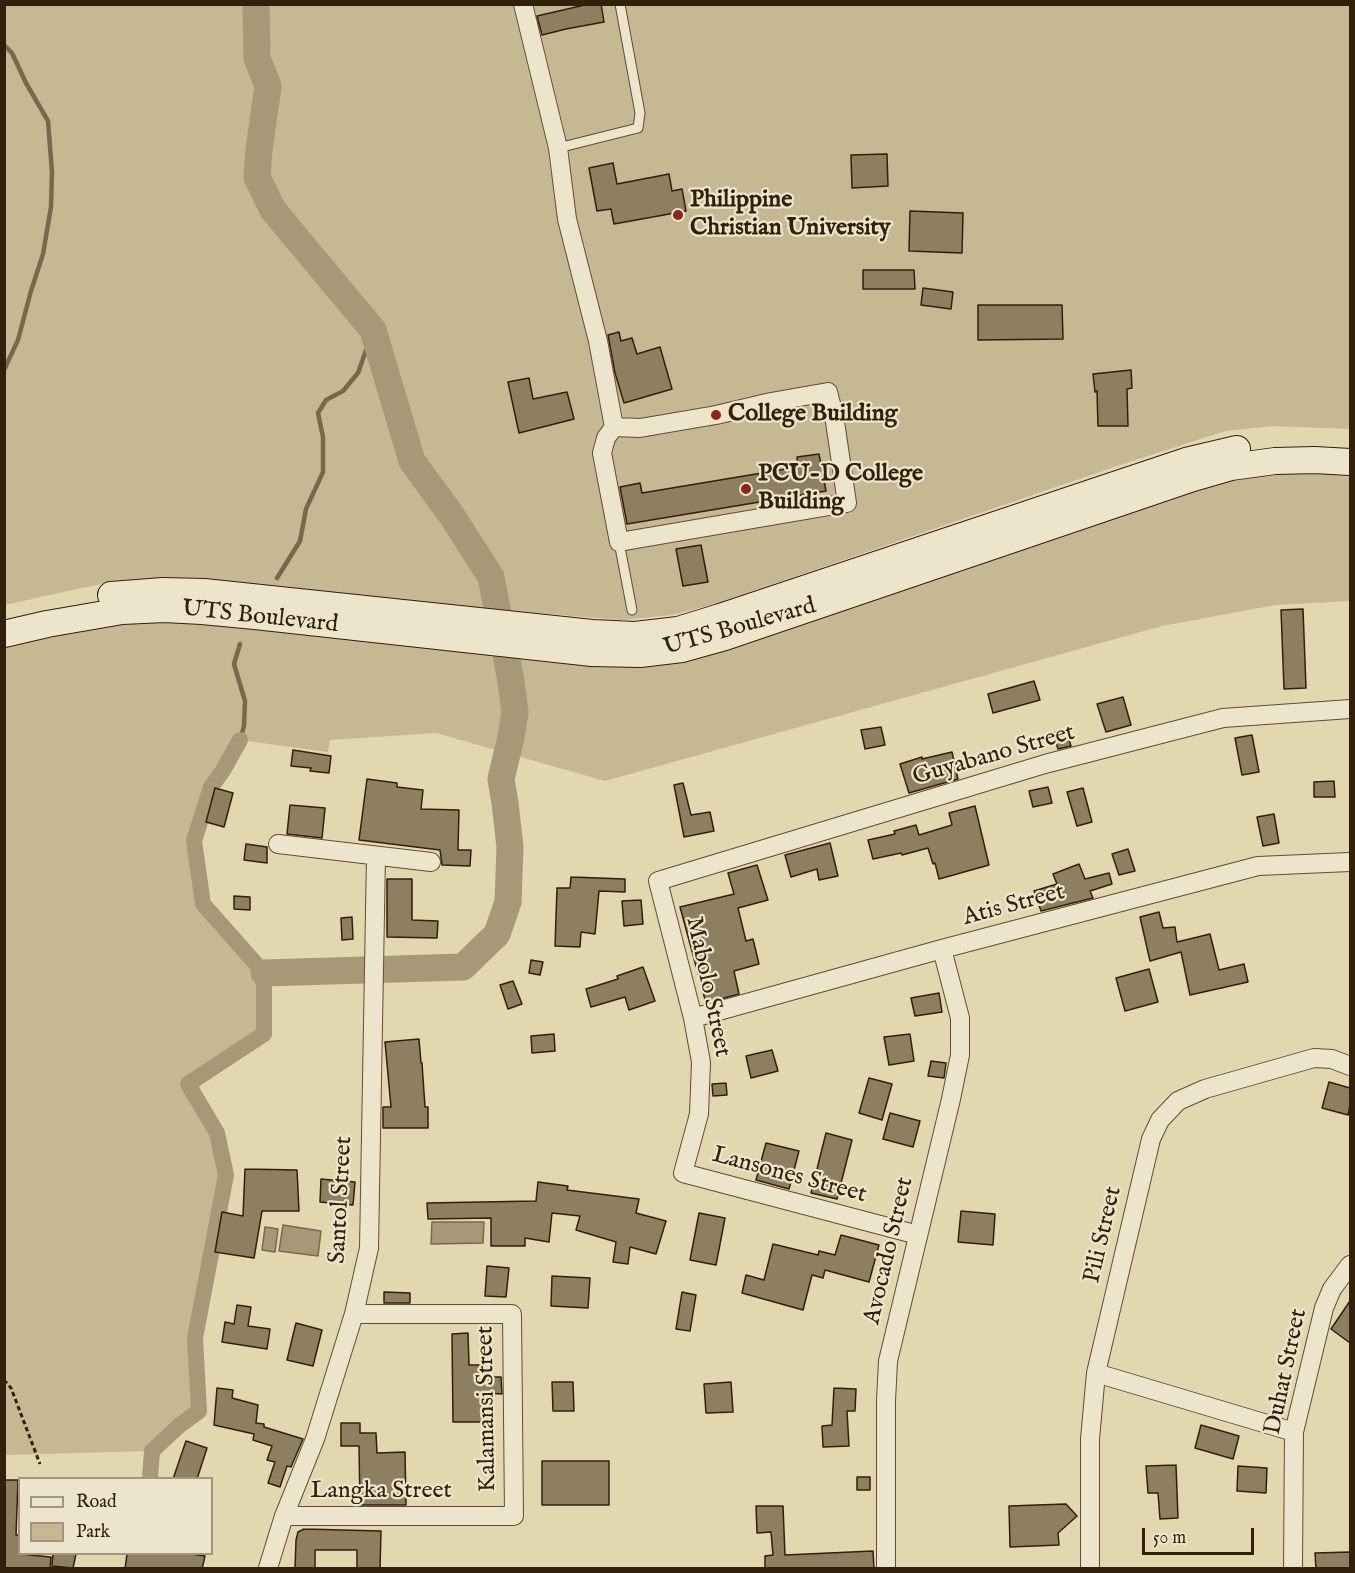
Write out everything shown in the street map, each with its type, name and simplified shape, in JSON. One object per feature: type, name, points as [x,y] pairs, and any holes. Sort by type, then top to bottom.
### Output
[{"type":"main road","name":"UTS Boulevard","points":[[4,634],[122,611],[164,609],[460,629],[527,636],[592,633],[635,635],[678,630],[1186,461],[1229,450],[1274,444],[1316,443],[1350,446]]},
{"type":"main road","name":"UTS Boulevard","points":[[527,636],[592,653],[640,654],[682,649],[725,637],[1231,467],[1275,461],[1350,462]]},
{"type":"main road","name":"UTS Boulevard","points":[[4,618],[119,594],[163,591],[204,592],[460,629]]},
{"type":"street","points":[[523,4],[558,148],[567,219],[598,341],[614,427],[606,438],[602,453],[619,542],[847,503],[834,415],[828,392],[640,428],[614,427]]},
{"type":"street","name":"Guyabano Street","points":[[658,881],[1045,764],[1223,718],[1350,709]]},
{"type":"street","points":[[278,844],[431,862]]},
{"type":"street","name":"Santol Street","points":[[268,1569],[284,1516],[315,1439],[354,1314],[369,1248],[376,856]]},
{"type":"street","name":"Atis Street","points":[[693,1018],[942,949],[1258,866],[1350,862]]},
{"type":"street","name":"Mabolo Street","points":[[658,881],[693,1018],[701,1062],[699,1114],[684,1173]]},
{"type":"street","name":"Avocado Street","points":[[886,1569],[888,1361],[960,1055],[960,1018],[942,949]]},
{"type":"street","name":"Pili Street","points":[[1090,1569],[1090,1439],[1096,1373],[1151,1139],[1160,1120],[1178,1101],[1205,1089],[1314,1058],[1332,1059],[1350,1066]]},
{"type":"street","name":"Lansones Street","points":[[684,1173],[918,1235]]},
{"type":"street","name":"Duhat Street","points":[[1293,1569],[1294,1432],[1324,1308],[1332,1289],[1350,1265]]},
{"type":"street","name":"Kalamansi Street","points":[[354,1314],[512,1314],[514,1516]]},
{"type":"street","points":[[1096,1373],[1294,1432]]},
{"type":"street","name":"Langka Street","points":[[284,1516],[514,1516]]},
{"type":"lane","points":[[558,148],[638,128],[640,113],[620,4]]},
{"type":"lane","points":[[619,542],[632,609]]},
{"type":"path","points":[[4,1380],[11,1389],[40,1464]]},
{"type":"green space","name":"Philippine Christian University","points":[[4,5],[1350,5],[1350,429],[1274,426],[1225,431],[715,604],[672,615],[621,620],[150,580],[106,583],[5,605]]},
{"type":"green space","points":[[1275,472],[1350,473],[1350,601],[1275,605],[1162,626],[605,781],[436,733],[330,740],[328,752],[240,740],[211,787],[194,841],[203,904],[264,973],[264,1034],[189,1084],[217,1133],[226,1175],[195,1338],[199,1411],[152,1451],[5,1455],[4,648],[104,626],[148,622],[212,625],[525,658],[1214,483]]},
{"type":"shaded area","points":[[432,1222],[484,1222],[483,1243],[431,1244]]},
{"type":"shaded area","points":[[283,1225],[321,1231],[318,1256],[279,1251]]},
{"type":"shaded area","points":[[265,1227],[278,1229],[275,1252],[262,1250]]},
{"type":"building","points":[[589,4],[601,4],[604,22],[542,35],[537,16]]},
{"type":"building","points":[[887,154],[888,186],[852,188],[851,155]]},
{"type":"building","points":[[613,163],[617,184],[669,174],[672,191],[682,189],[686,211],[614,224],[611,209],[597,211],[589,168]]},
{"type":"building","points":[[910,211],[963,213],[962,253],[909,251]]},
{"type":"building","points":[[863,270],[914,270],[915,289],[863,289]]},
{"type":"building","points":[[923,288],[953,292],[951,309],[921,305]]},
{"type":"building","points":[[978,305],[1062,305],[1063,339],[978,340]]},
{"type":"building","points":[[619,332],[621,341],[632,338],[637,354],[660,347],[672,389],[624,403],[615,373],[608,335]]},
{"type":"building","points":[[1131,370],[1132,388],[1127,389],[1128,426],[1098,426],[1097,391],[1095,392],[1093,374]]},
{"type":"building","points":[[529,378],[533,399],[567,392],[574,419],[519,433],[508,382]]},
{"type":"building","name":"PCU-D College Building","points":[[819,454],[826,491],[627,524],[620,487],[640,483],[642,493],[798,467],[797,457]]},
{"type":"building","points":[[701,545],[708,582],[683,586],[676,549]]},
{"type":"building","points":[[1303,609],[1306,688],[1284,689],[1281,610]]},
{"type":"building","points":[[1034,681],[1040,700],[993,713],[988,694]]},
{"type":"building","points":[[1123,697],[1131,725],[1106,732],[1097,704]]},
{"type":"building","points":[[881,727],[885,745],[865,749],[861,730]]},
{"type":"building","points":[[1066,729],[1071,746],[1058,749],[1053,733]]},
{"type":"building","points":[[1252,735],[1259,772],[1242,775],[1235,738]]},
{"type":"building","points":[[293,750],[331,756],[329,773],[291,766]]},
{"type":"building","points":[[952,752],[958,779],[909,793],[900,764],[922,757],[922,759]]},
{"type":"building","points":[[367,779],[397,783],[397,787],[423,790],[421,809],[459,810],[458,850],[471,850],[470,866],[442,865],[440,850],[359,840]]},
{"type":"building","points":[[1334,781],[1335,797],[1314,797],[1314,782]]},
{"type":"building","points":[[683,783],[691,815],[710,812],[714,831],[684,837],[674,785]]},
{"type":"building","points":[[1048,787],[1052,803],[1033,807],[1029,791]]},
{"type":"building","points":[[215,788],[233,793],[224,827],[206,822]]},
{"type":"building","points":[[1083,788],[1092,822],[1077,826],[1067,792]]},
{"type":"building","points":[[290,805],[325,808],[322,838],[287,834]]},
{"type":"building","points":[[975,806],[989,865],[939,879],[928,848],[873,859],[868,840],[895,834],[894,831],[916,825],[919,835],[952,825],[949,813]]},
{"type":"building","points":[[1274,814],[1279,843],[1263,846],[1257,817]]},
{"type":"building","points":[[830,843],[838,876],[819,880],[817,869],[791,877],[785,855]]},
{"type":"building","points":[[246,844],[267,847],[267,863],[244,860]]},
{"type":"building","points":[[1128,849],[1135,871],[1119,875],[1112,854]]},
{"type":"building","points":[[1079,864],[1085,879],[1109,873],[1112,884],[1090,891],[1093,898],[1041,911],[1034,891],[1057,884],[1053,874]]},
{"type":"building","points":[[757,865],[768,900],[738,908],[746,941],[753,939],[759,964],[734,971],[739,994],[706,1003],[680,907],[734,894],[728,873]]},
{"type":"building","points":[[571,877],[625,879],[625,892],[599,891],[595,934],[581,932],[580,947],[555,946],[557,888],[570,888]]},
{"type":"building","points":[[387,879],[412,879],[412,920],[438,921],[437,938],[387,937]]},
{"type":"building","points":[[234,896],[250,897],[250,910],[234,909]]},
{"type":"building","points":[[641,900],[643,924],[624,926],[622,901]]},
{"type":"building","points":[[1159,912],[1163,928],[1175,927],[1177,942],[1210,934],[1219,970],[1244,964],[1248,982],[1190,995],[1181,952],[1150,961],[1140,917]]},
{"type":"building","points":[[352,917],[353,939],[342,940],[341,918]]},
{"type":"building","points":[[531,960],[543,962],[540,975],[529,973]]},
{"type":"building","points":[[643,967],[655,1001],[629,1010],[625,997],[591,1007],[586,989],[618,979],[617,976]]},
{"type":"building","points":[[1149,969],[1158,1002],[1125,1011],[1116,978]]},
{"type":"building","points":[[513,981],[522,1004],[508,1009],[500,985]]},
{"type":"building","points":[[939,993],[942,1012],[915,1016],[911,998]]},
{"type":"building","points":[[554,1034],[555,1051],[532,1053],[531,1036]]},
{"type":"building","points":[[910,1034],[914,1061],[889,1065],[884,1037]]},
{"type":"building","points":[[419,1039],[425,1107],[428,1107],[428,1128],[383,1128],[383,1107],[391,1107],[385,1042]]},
{"type":"building","points":[[772,1050],[778,1071],[751,1078],[746,1056]]},
{"type":"building","points":[[931,1061],[946,1063],[944,1078],[928,1076]]},
{"type":"building","points":[[869,1078],[892,1084],[882,1120],[859,1113]]},
{"type":"building","points":[[1329,1082],[1350,1088],[1348,1115],[1322,1108]]},
{"type":"building","points":[[726,1083],[727,1095],[713,1096],[712,1084]]},
{"type":"building","points":[[890,1113],[920,1121],[913,1147],[883,1139]]},
{"type":"building","points":[[826,1133],[852,1140],[837,1199],[811,1193]]},
{"type":"building","points":[[766,1143],[799,1151],[789,1189],[756,1180]]},
{"type":"building","points":[[245,1169],[297,1170],[299,1211],[262,1211],[254,1258],[215,1252],[222,1212],[243,1216]]},
{"type":"building","points":[[321,1179],[355,1182],[353,1205],[320,1202]]},
{"type":"building","points":[[538,1182],[568,1186],[567,1190],[639,1199],[636,1213],[666,1221],[656,1254],[630,1247],[628,1264],[613,1262],[616,1242],[576,1230],[580,1216],[552,1213],[549,1242],[525,1238],[525,1246],[491,1246],[491,1218],[428,1219],[427,1203],[536,1201]]},
{"type":"building","points":[[961,1211],[995,1214],[993,1245],[958,1242]]},
{"type":"building","points":[[699,1213],[725,1218],[716,1265],[690,1260]]},
{"type":"building","points":[[841,1235],[879,1245],[869,1282],[825,1270],[823,1278],[812,1275],[803,1310],[742,1293],[746,1275],[764,1280],[773,1244],[818,1255],[819,1251],[835,1255]]},
{"type":"building","points":[[487,1266],[509,1268],[506,1297],[485,1296]]},
{"type":"building","points":[[552,1276],[590,1278],[588,1308],[551,1306]]},
{"type":"building","points":[[384,1292],[410,1293],[410,1303],[384,1303]]},
{"type":"building","points":[[682,1292],[696,1295],[690,1331],[676,1329]]},
{"type":"building","points":[[1350,1301],[1350,1343],[1331,1329]]},
{"type":"building","points":[[237,1305],[251,1307],[248,1326],[270,1329],[267,1349],[222,1342],[225,1322],[234,1324]]},
{"type":"building","points":[[296,1323],[322,1330],[313,1366],[287,1360]]},
{"type":"building","points":[[468,1333],[469,1365],[481,1365],[482,1377],[501,1377],[502,1394],[487,1393],[487,1422],[453,1422],[452,1334]]},
{"type":"building","points":[[552,1382],[573,1382],[574,1411],[553,1411]]},
{"type":"building","points":[[731,1382],[733,1412],[706,1413],[704,1384]]},
{"type":"building","points":[[217,1388],[233,1390],[232,1398],[258,1405],[256,1423],[303,1439],[291,1467],[287,1466],[280,1487],[268,1483],[275,1462],[267,1460],[272,1446],[253,1440],[254,1434],[214,1425]]},
{"type":"building","points":[[834,1388],[856,1389],[855,1411],[847,1411],[849,1446],[823,1447],[822,1426],[832,1425]]},
{"type":"building","points":[[341,1423],[360,1423],[360,1433],[376,1433],[377,1453],[405,1452],[406,1505],[360,1505],[359,1446],[341,1446]]},
{"type":"building","points":[[1201,1425],[1239,1436],[1233,1459],[1195,1448]]},
{"type":"building","points":[[186,1441],[207,1448],[198,1477],[174,1477]]},
{"type":"building","points":[[542,1461],[609,1461],[609,1505],[542,1505]]},
{"type":"building","points":[[1176,1465],[1178,1518],[1160,1519],[1158,1493],[1148,1493],[1146,1466]]},
{"type":"building","points":[[1238,1466],[1267,1468],[1266,1493],[1237,1491]]},
{"type":"building","points":[[857,1477],[870,1477],[870,1490],[857,1490]]},
{"type":"building","points":[[4,1480],[18,1480],[16,1535],[18,1535],[18,1555],[51,1557],[50,1569],[4,1569]]},
{"type":"building","points":[[1066,1504],[1077,1516],[1058,1533],[1059,1545],[1010,1547],[1009,1506]]},
{"type":"building","points":[[756,1506],[783,1506],[785,1555],[873,1551],[874,1569],[765,1569],[765,1556],[773,1555],[771,1532],[757,1533]]},
{"type":"building","points":[[304,1529],[381,1531],[380,1569],[357,1569],[357,1550],[315,1550],[315,1569],[295,1569],[296,1540],[298,1532]]},
{"type":"building","points":[[1350,1552],[1350,1569],[1316,1569],[1315,1553]]},
{"type":"building","points":[[53,1555],[76,1555],[73,1568],[52,1566]]},
{"type":"building","points":[[127,1555],[205,1556],[202,1569],[125,1569]]},
{"type":"waterway","points":[[256,4],[257,58],[268,86],[257,177],[273,210],[373,330],[412,461],[452,516],[491,577],[515,712],[501,779],[510,847],[508,902],[497,934],[463,967],[264,973]]},
{"type":"waterway","points":[[4,45],[12,53],[48,121],[52,172],[51,207],[43,254],[18,340],[4,370]]},
{"type":"waterway","points":[[277,578],[300,541],[306,509],[323,472],[323,437],[318,413],[326,400],[343,391],[358,373],[373,330]]},
{"type":"waterway","points":[[240,644],[234,664],[245,701],[244,726],[240,740]]},
{"type":"waterway","points":[[150,1477],[152,1451],[199,1411],[195,1338],[226,1175],[217,1133],[188,1084],[264,1034],[264,973],[203,904],[194,841],[211,787],[240,740]]},
{"type":"place","name":"Philippine Christian University","points":[[678,215]]},
{"type":"place","name":"College Building","points":[[716,415]]},
{"type":"place","name":"PCU-D College Building","points":[[746,489]]}]
